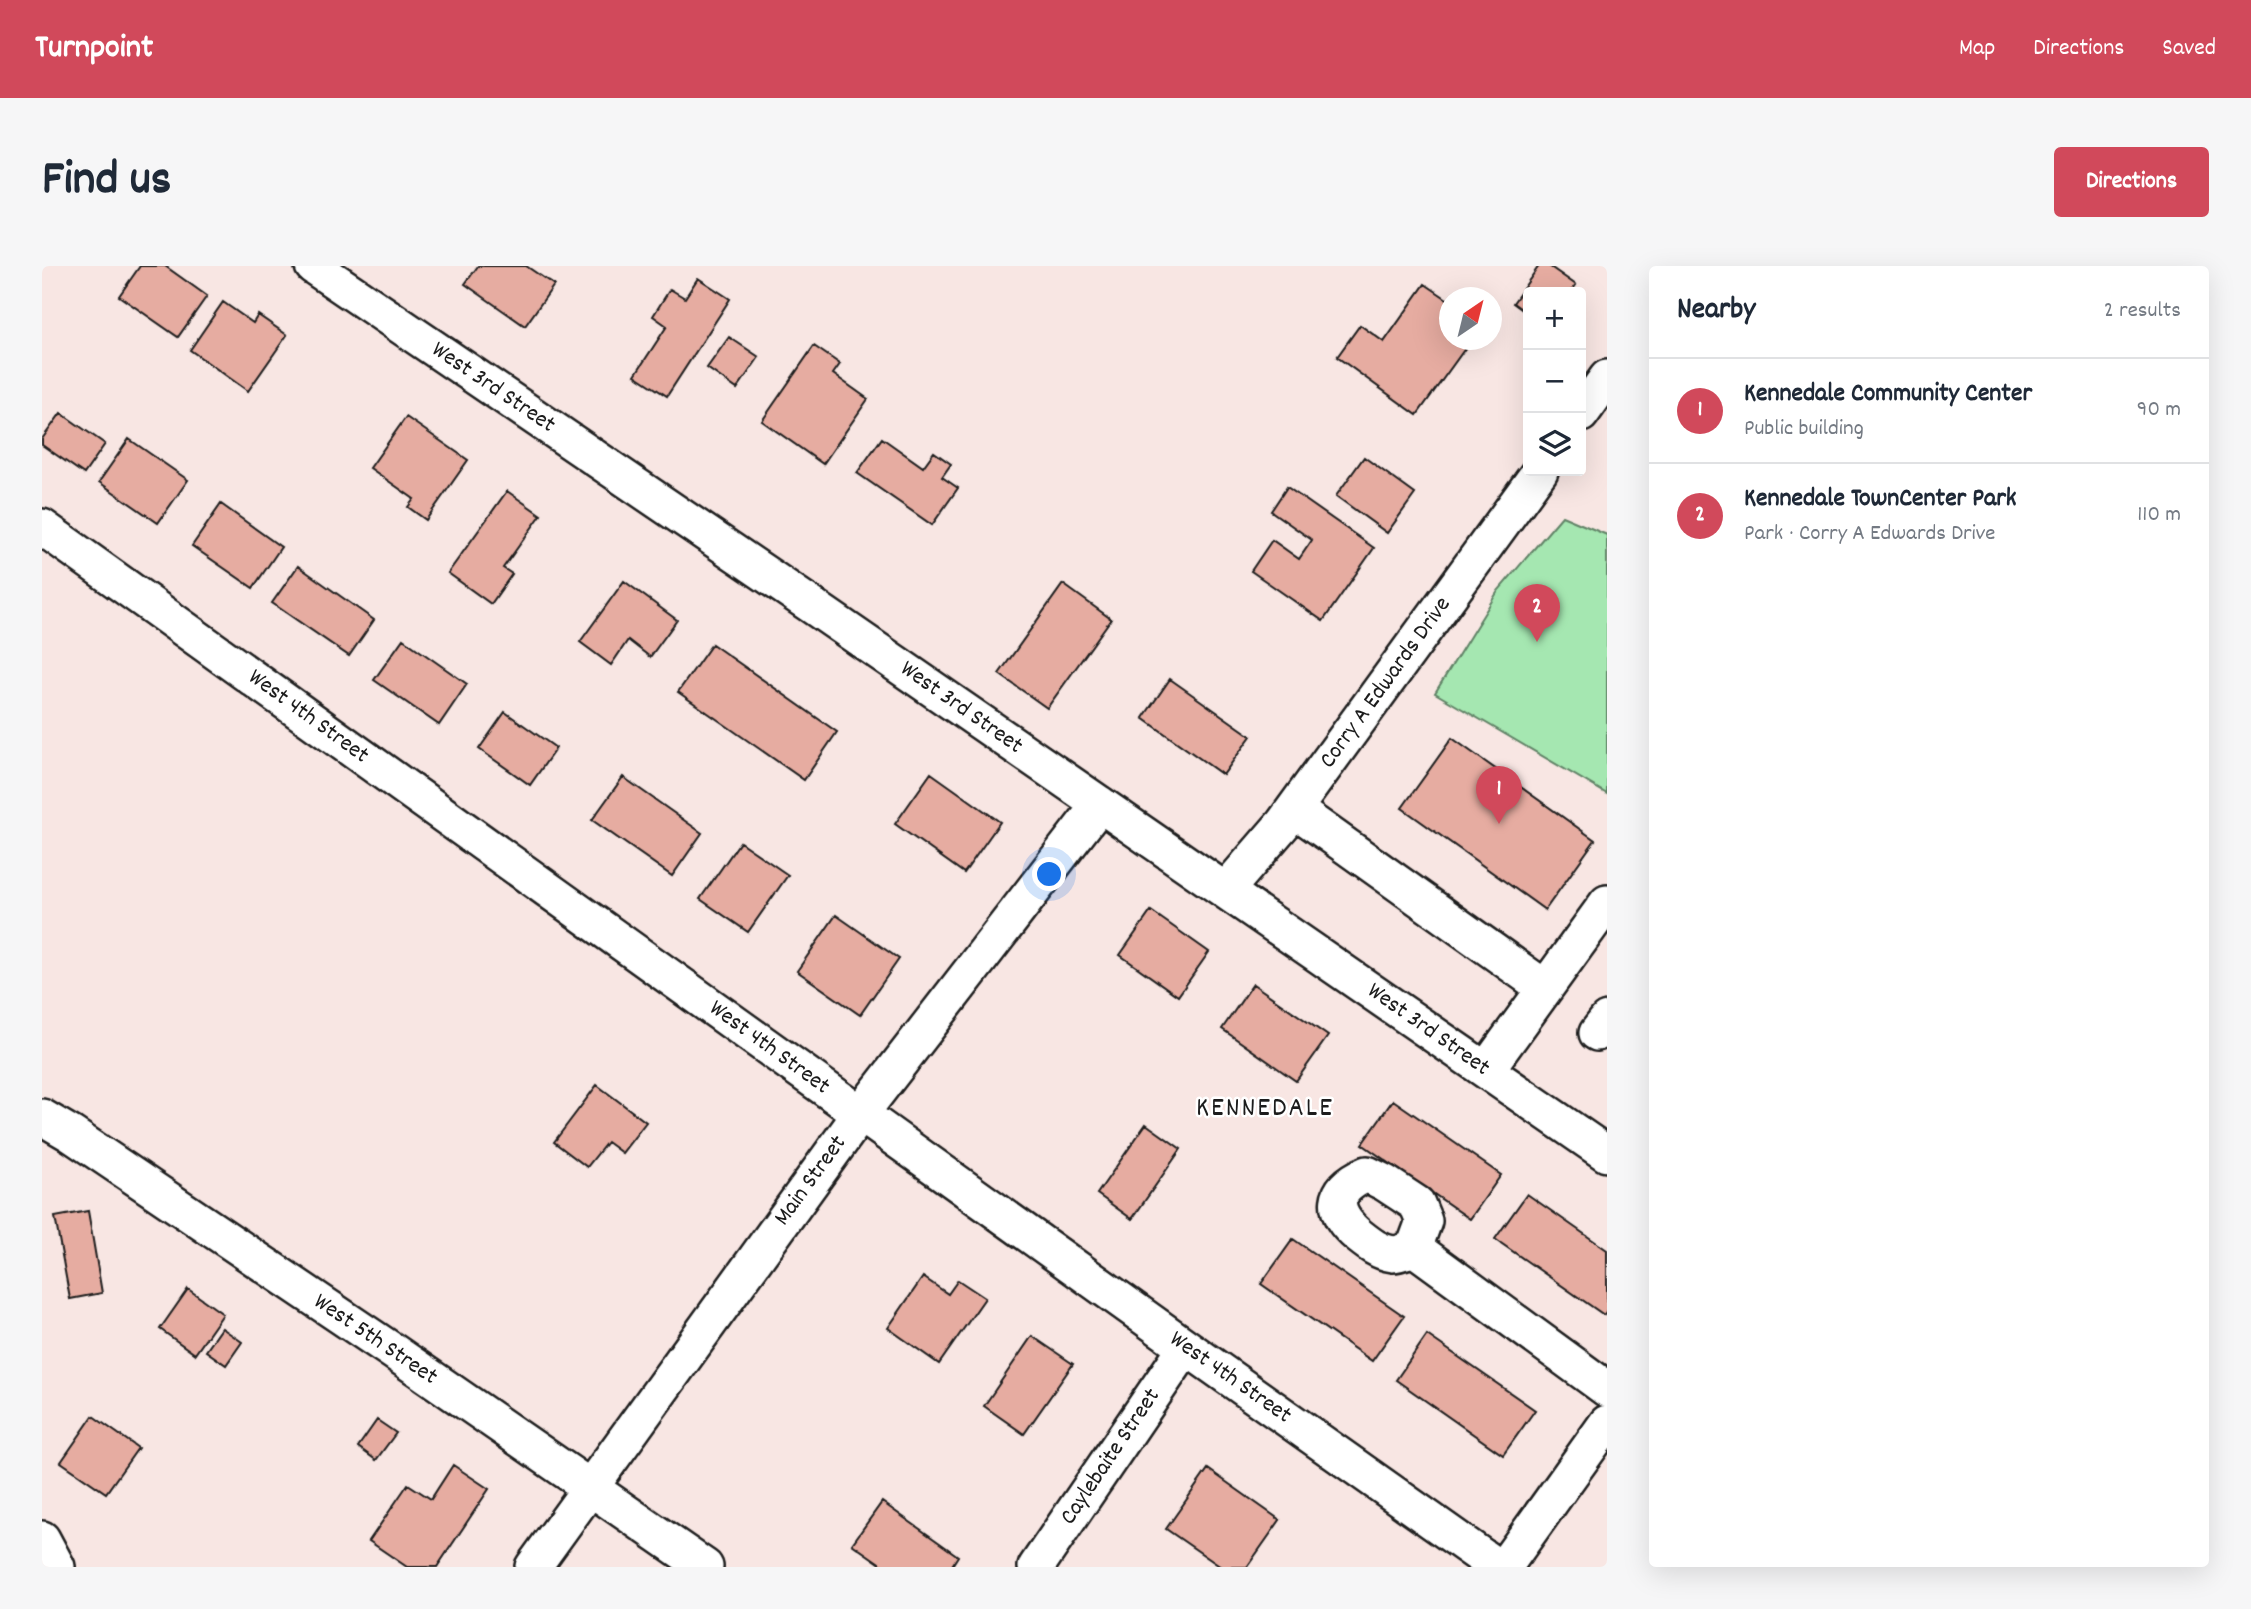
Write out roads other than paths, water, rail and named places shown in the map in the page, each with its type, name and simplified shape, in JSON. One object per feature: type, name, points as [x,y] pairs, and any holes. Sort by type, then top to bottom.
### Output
[{"type":"street","name":"West 3rd Street","points":[[313,266],[1607,1154]]},
{"type":"street","points":[[1582,413],[1607,378]]},
{"type":"street","name":"Corry A Edwards Drive","points":[[1226,890],[1294,809],[1536,476]]},
{"type":"street","name":"West 4th Street","points":[[42,527],[1497,1567]]},
{"type":"street","name":"Main Street","points":[[533,1567],[860,1113],[1100,804]]},
{"type":"street","points":[[1294,809],[1545,988]]},
{"type":"street","points":[[1486,1070],[1607,903]]},
{"type":"street","name":"West 5th Street","points":[[42,1117],[94,1149],[705,1567]]},
{"type":"street","points":[[1414,1248],[1607,1389]]},
{"type":"street","name":"Caylebaite Street","points":[[1036,1567],[1186,1347]]},
{"type":"street","points":[[1504,1567],[1607,1423]]},
{"type":"street","points":[[42,1539],[57,1567]]},
{"type":"place","name":"Kennedale TownCenter Park","points":[[1537,642]]},
{"type":"place","name":"Kennedale Community Center","points":[[1499,824]]},
{"type":"district","name":"KENNEDALE","points":[[1265,1110]]}]
